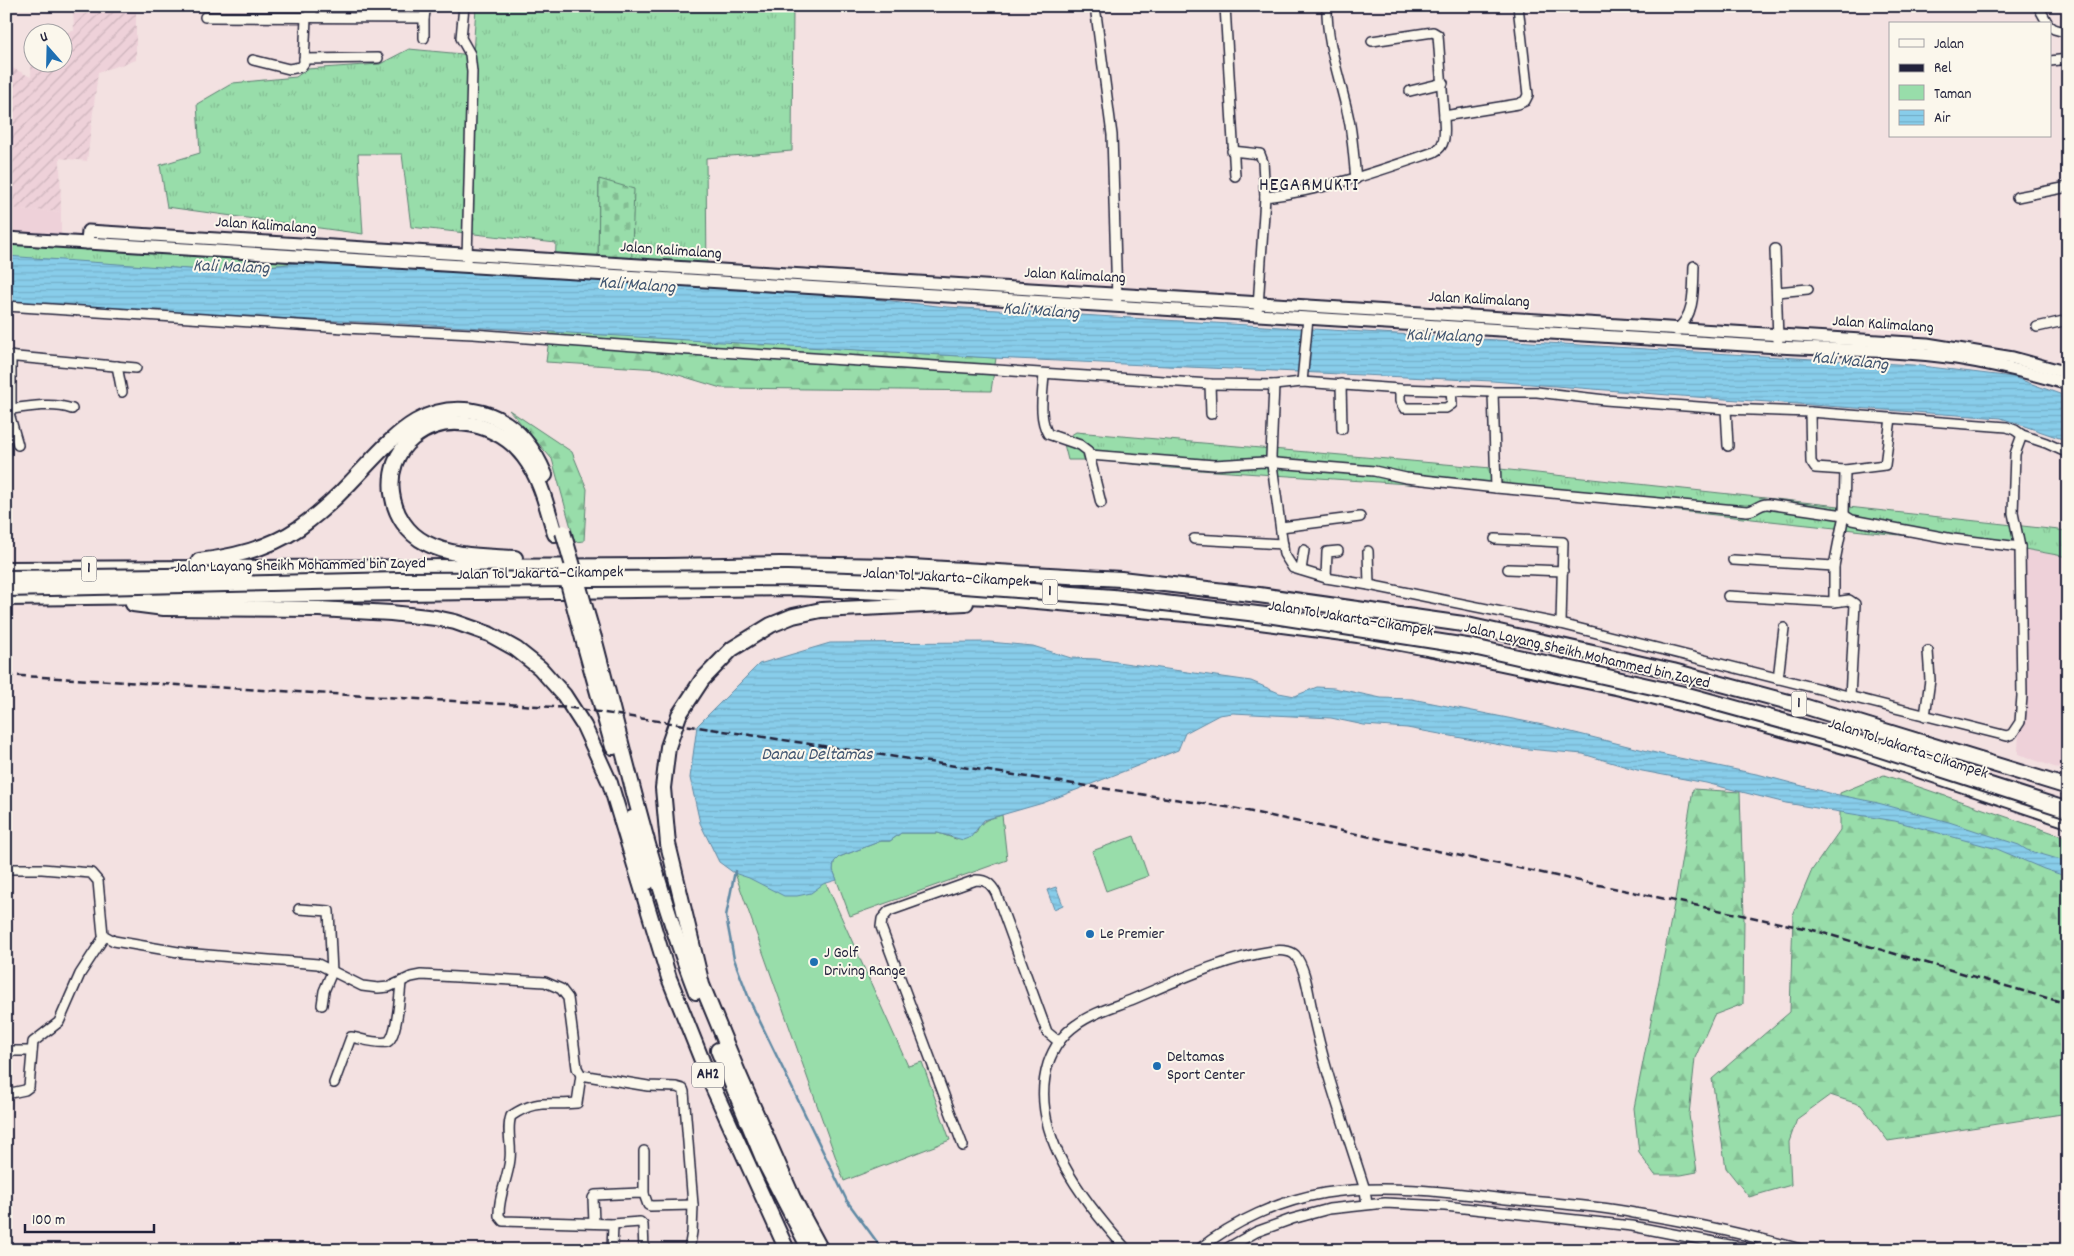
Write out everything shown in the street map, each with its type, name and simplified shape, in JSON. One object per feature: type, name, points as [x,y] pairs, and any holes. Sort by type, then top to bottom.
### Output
[{"type":"highway","points":[[139,568],[226,556],[258,548],[286,537],[325,507],[401,430],[431,414],[459,410],[489,415],[512,427],[527,442],[535,454],[548,483],[559,533],[588,638],[646,892]]},
{"type":"highway","points":[[559,533],[532,468],[517,448],[495,432],[466,423],[435,427],[414,437],[406,444],[396,463],[392,487],[393,499],[400,521],[415,537],[444,550],[516,559],[753,558],[780,564]]},
{"type":"highway","name":"Jalan Tol Jakarta–Cikampek","points":[[6,569],[780,564],[894,566],[1121,579],[1259,595],[1463,624],[1672,671],[1800,705],[2068,787]]},
{"type":"highway","name":"Jalan Layang Sheikh Mohammed bin Zayed","points":[[6,578],[518,572],[890,574],[1121,592],[1269,608],[1469,639],[1686,684],[1846,728],[2068,800]]},
{"type":"highway","name":"Jalan Layang Sheikh Mohammed bin Zayed","points":[[6,589],[399,580],[787,578],[910,582],[1113,597],[1274,616],[1502,653],[1684,694],[1834,735],[2068,810]]},
{"type":"highway","name":"Jalan Tol Jakarta–Cikampek","points":[[6,598],[795,588],[941,594],[1221,617],[1358,635],[1460,654],[1620,688],[1859,750],[2068,820]]},
{"type":"highway","points":[[88,598],[164,608],[319,609],[414,615],[455,622],[489,634],[527,657],[549,678],[574,710],[587,732],[610,783],[646,892]]},
{"type":"highway","points":[[821,1250],[793,1198],[702,984],[674,876],[665,827],[663,774],[672,733],[687,701],[711,669],[742,641],[782,619],[807,612],[836,608],[1039,601]]},
{"type":"highway","name":"AH2","points":[[588,638],[680,948],[730,1079],[765,1163],[810,1250]]},
{"type":"highway","name":"AH2","points":[[646,892],[669,978],[711,1083],[787,1250]]},
{"type":"highway","name":"AH2","points":[[646,892],[719,1083],[777,1212],[797,1250]]},
{"type":"main road","name":"Jalan Kalimalang","points":[[6,238],[88,237],[467,260],[1117,294],[1777,335],[1954,347],[2014,358],[2068,373]]},
{"type":"main road","name":"Jalan Kalimalang","points":[[467,260],[1258,315],[1308,324],[1907,354],[1954,358],[2034,373],[2068,384]]},
{"type":"street","points":[[253,60],[294,69],[303,65],[306,18],[316,6]]},
{"type":"street","points":[[424,38],[426,6]]},
{"type":"street","points":[[464,6],[461,38],[470,54],[472,72],[467,260]]},
{"type":"street","points":[[1095,6],[1112,135],[1118,306]]},
{"type":"street","points":[[1225,6],[1234,176]]},
{"type":"street","points":[[1327,6],[1334,55],[1350,125],[1356,179]]},
{"type":"street","points":[[1444,116],[1518,104],[1525,101],[1528,95],[1518,6]]},
{"type":"street","points":[[2038,6],[2047,22]]},
{"type":"street","points":[[205,17],[424,18]]},
{"type":"street","points":[[2052,27],[2068,33]]},
{"type":"street","points":[[1265,197],[1299,193],[1356,179],[1440,149],[1444,142],[1440,37],[1435,32],[1372,41]]},
{"type":"street","points":[[304,59],[378,58]]},
{"type":"street","points":[[2052,61],[2068,59]]},
{"type":"street","points":[[1410,91],[1443,83]]},
{"type":"street","points":[[1232,151],[1260,154],[1263,162],[1265,197],[1258,315]]},
{"type":"street","points":[[2017,197],[2068,187]]},
{"type":"street","points":[[1775,249],[1778,348]]},
{"type":"street","points":[[1677,341],[1678,329],[1684,324],[1690,309],[1694,266]]},
{"type":"street","points":[[1777,292],[1808,289]]},
{"type":"street","points":[[6,306],[344,328],[473,334],[1210,384],[1274,385],[1302,378],[1341,384],[1400,389],[1537,392],[1605,400],[1726,409],[1810,412],[2007,427],[2068,453]]},
{"type":"street","points":[[2037,327],[2068,320]]},
{"type":"street","points":[[1302,378],[1308,324]]},
{"type":"street","points":[[18,445],[8,409],[9,356],[136,368]]},
{"type":"street","points":[[117,366],[122,392]]},
{"type":"street","points":[[1044,374],[1042,416],[1044,428],[1048,434],[1080,445],[1090,455],[1101,503]]},
{"type":"street","points":[[1210,384],[1211,414]]},
{"type":"street","points":[[1341,384],[1342,429]]},
{"type":"street","points":[[1274,385],[1272,464],[1284,554],[1290,565],[1326,578],[1369,584],[1560,624],[2007,736],[2012,734],[2020,722],[2022,696],[2020,547],[2014,513],[2015,454],[2022,435]]},
{"type":"street","points":[[1400,389],[1400,401],[1404,408],[1446,408],[1451,406],[1451,390]]},
{"type":"street","points":[[1492,392],[1496,488]]},
{"type":"street","points":[[8,409],[60,406],[72,409]]},
{"type":"street","points":[[1726,409],[1728,446]]},
{"type":"street","points":[[1810,412],[1813,467],[1845,470],[1886,464],[1891,418]]},
{"type":"street","points":[[1090,455],[1214,465],[1264,462],[1374,471],[1406,478],[1496,488],[1748,511],[1753,511],[1765,504],[1844,515],[1852,520],[1953,539],[2020,547]]},
{"type":"street","points":[[1834,602],[1834,566],[1844,515],[1845,470]]},
{"type":"street","points":[[1281,526],[1360,517]]},
{"type":"street","points":[[1194,539],[1283,544]]},
{"type":"street","points":[[1495,539],[1563,542],[1560,624]]},
{"type":"street","points":[[1301,570],[1304,550]]},
{"type":"street","points":[[1326,578],[1327,552],[1338,551]]},
{"type":"street","points":[[1368,551],[1369,584]]},
{"type":"street","points":[[1734,560],[1834,566]]},
{"type":"street","points":[[1508,569],[1563,571]]},
{"type":"street","points":[[1728,596],[1834,602],[1849,600],[1855,604],[1850,697]]},
{"type":"street","points":[[1778,679],[1784,628]]},
{"type":"street","points":[[1925,716],[1930,680],[1928,651]]},
{"type":"street","points":[[6,869],[42,869],[91,873],[98,881],[101,929],[104,937]]},
{"type":"street","points":[[963,1146],[881,927],[882,918],[889,912],[976,880],[984,880],[991,884],[1047,1032],[1059,1042]]},
{"type":"street","points":[[299,909],[329,911],[332,972],[324,991],[322,1004]]},
{"type":"street","points":[[104,937],[122,943],[184,954],[318,964],[362,986],[385,988],[421,975],[545,982],[562,989],[568,998],[578,1068],[581,1075],[577,1103],[541,1103],[512,1116],[510,1123],[510,1160],[502,1191],[499,1216],[503,1221],[642,1223],[644,1250]]},
{"type":"street","points":[[10,1093],[25,1090],[30,1085],[32,1052],[35,1040],[61,1019],[80,974],[104,937]]},
{"type":"street","points":[[1127,1250],[1082,1196],[1062,1161],[1045,1117],[1044,1098],[1048,1066],[1059,1042],[1076,1025],[1097,1014],[1162,987],[1244,957],[1275,951],[1288,952],[1294,955],[1302,968],[1317,1036],[1365,1190],[1367,1204]]},
{"type":"street","points":[[334,1083],[351,1037],[382,1042],[389,1042],[392,1039],[395,1030],[401,982]]},
{"type":"street","points":[[6,1051],[32,1052]]},
{"type":"street","points":[[581,1075],[628,1084],[683,1089],[693,1205],[689,1250]]},
{"type":"street","points":[[644,1151],[644,1194],[648,1205],[693,1205]]},
{"type":"street","points":[[1198,1250],[1213,1238],[1248,1218],[1285,1203],[1324,1193],[1365,1190],[1453,1193],[1633,1212],[1804,1250]]},
{"type":"street","points":[[594,1223],[594,1195],[644,1194]]},
{"type":"street","points":[[1224,1250],[1256,1232],[1292,1218],[1329,1209],[1367,1204],[1445,1206],[1632,1226],[1755,1250]]},
{"type":"street","points":[[1632,1226],[1633,1212]]},
{"type":"street","points":[[612,1250],[613,1224]]},
{"type":"shaded area","points":[[73,6],[136,6],[136,60],[98,72],[87,161],[60,158],[61,212],[6,208],[6,65],[31,77],[31,72],[72,72],[72,31],[74,31]]},
{"type":"shaded area","points":[[6,208],[61,212],[61,241],[6,238]]},
{"type":"shaded area","points":[[2019,548],[2068,557],[2068,772],[2018,754],[2023,618]]},
{"type":"green space","points":[[476,6],[793,6],[792,151],[706,158],[707,279],[631,277],[599,179],[598,275],[555,272],[556,243],[411,227],[402,154],[358,154],[363,234],[167,207],[160,165],[200,153],[197,104],[233,83],[296,77],[307,69],[380,64],[409,49],[473,55]]},
{"type":"green space","points":[[599,179],[634,189],[631,277],[598,275]]},
{"type":"green space","points":[[6,238],[349,262],[299,263],[216,271],[6,257]]},
{"type":"green space","points":[[550,331],[996,358],[991,391],[721,388],[659,369],[546,362]]},
{"type":"green space","points":[[509,410],[572,452],[587,489],[584,541],[575,542],[552,459]]},
{"type":"green space","points":[[1076,432],[1491,468],[2068,531],[2068,557],[2019,548],[1467,488],[1170,468],[1094,460],[1068,460],[1063,440]]},
{"type":"green space","points":[[1884,775],[2068,838],[2068,1113],[1888,1141],[1861,1105],[1830,1095],[1797,1119],[1789,1142],[1791,1185],[1749,1197],[1726,1168],[1712,1079],[1790,1012],[1793,915],[1812,870],[1840,830],[1840,793]]},
{"type":"green space","points":[[1693,789],[1740,792],[1744,916],[1743,1004],[1714,1015],[1695,1058],[1689,1115],[1697,1172],[1681,1175],[1655,1175],[1639,1153],[1634,1108],[1676,894]]},
{"type":"green space","points":[[1002,815],[1007,860],[850,916],[833,870],[834,862],[839,857],[881,841],[890,841],[901,833],[938,833],[956,839],[976,833],[983,822]]},
{"type":"green space","name":"J Golf Driving Range","points":[[805,836],[908,1066],[922,1062],[950,1140],[844,1181],[731,862]]},
{"type":"green space","points":[[1134,836],[1148,876],[1106,891],[1092,851]]},
{"type":"water","name":"Kali Malang","points":[[6,256],[216,271],[299,263],[349,262],[707,281],[947,307],[1913,365],[2013,377],[2068,397],[2068,441],[2001,418],[1492,381],[993,358],[450,326],[6,306]]},
{"type":"water","name":"Danau Deltamas","points":[[989,642],[1033,646],[1071,658],[1096,659],[1251,681],[1279,693],[1295,696],[1317,687],[1334,688],[1381,698],[1412,699],[1543,725],[1660,754],[1761,775],[1949,822],[2019,845],[2027,850],[2068,862],[2068,877],[1997,849],[1895,821],[1786,803],[1706,783],[1637,770],[1583,754],[1517,748],[1407,728],[1364,725],[1331,718],[1233,713],[1219,715],[1185,733],[1178,750],[1043,803],[984,820],[971,837],[963,840],[938,833],[901,833],[890,841],[881,841],[839,857],[834,862],[833,870],[837,880],[823,884],[811,893],[784,896],[749,878],[734,873],[719,862],[700,823],[690,778],[697,726],[759,664],[830,643]]},
{"type":"water","points":[[1056,887],[1063,905],[1054,909],[1047,890]]},
{"type":"waterway","points":[[735,871],[726,916],[734,959],[750,1001],[847,1201],[877,1242],[880,1250]]},
{"type":"railway","points":[[6,675],[572,708],[1233,808],[1813,930],[2068,1004]]},
{"type":"place","name":"Le Premier","points":[[1090,934]]},
{"type":"place","name":"J Golf Driving Range","points":[[814,962]]},
{"type":"place","name":"Deltamas Sport Center","points":[[1157,1066]]},
{"type":"district","name":"HEGARMUKTI","points":[[1309,186]]}]
